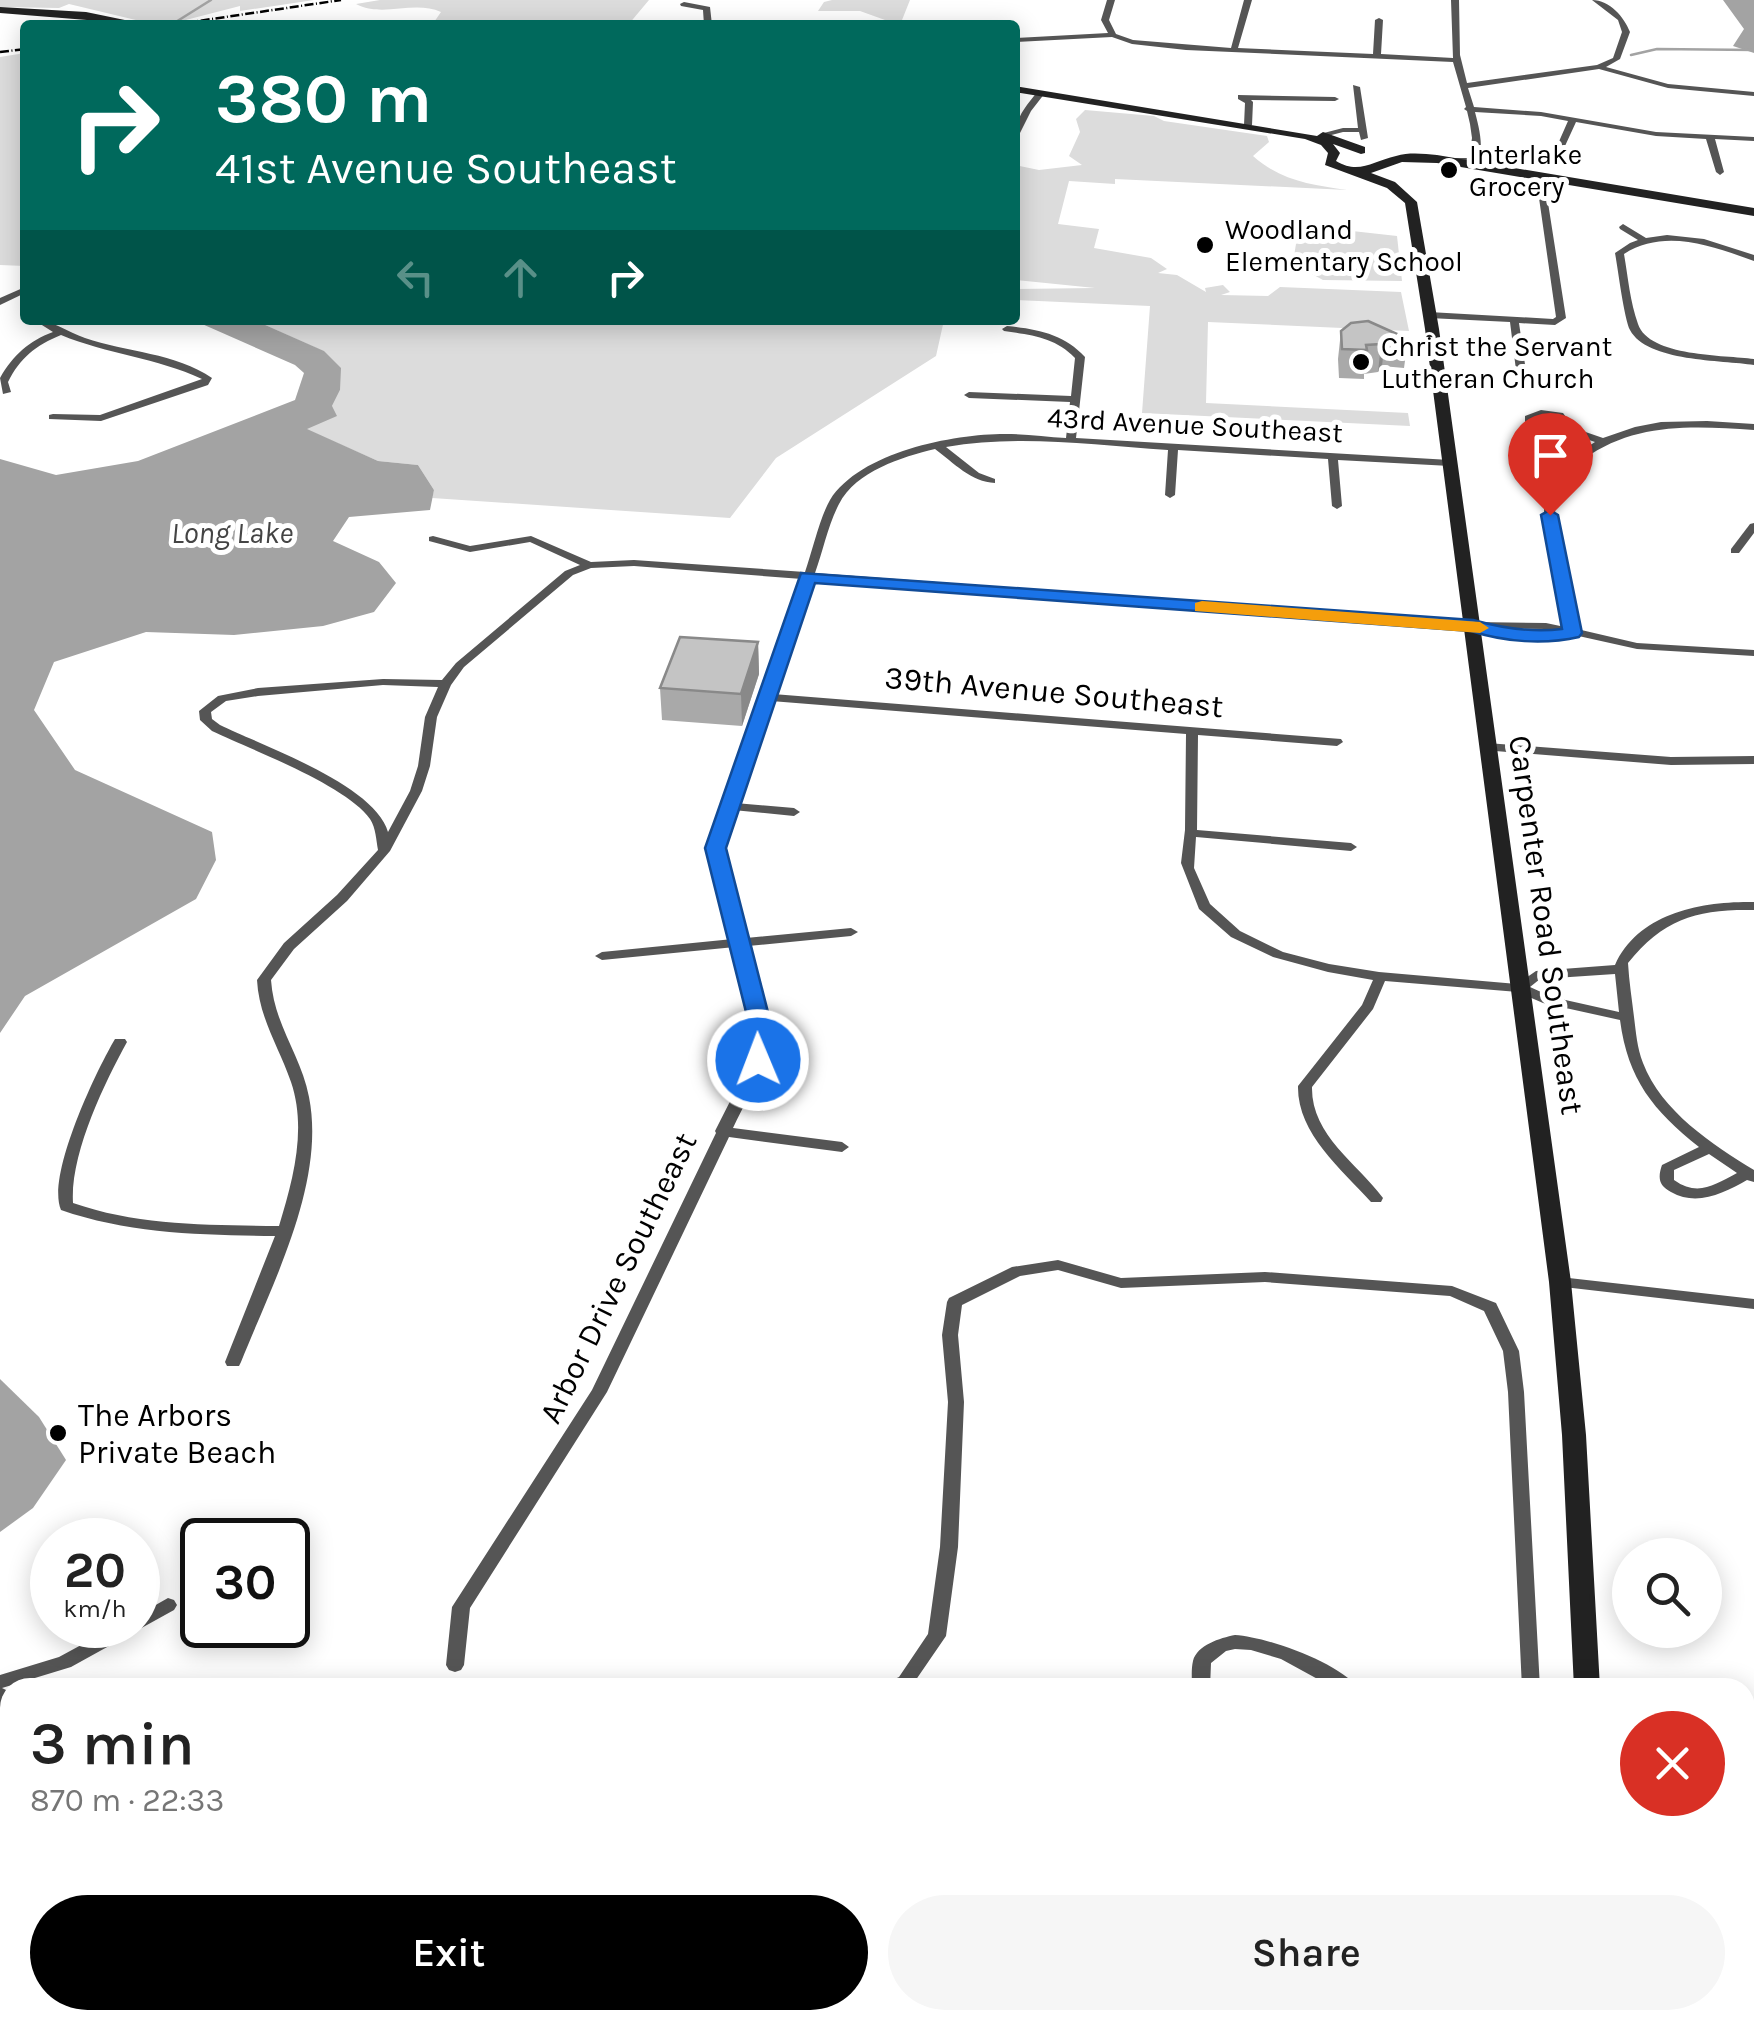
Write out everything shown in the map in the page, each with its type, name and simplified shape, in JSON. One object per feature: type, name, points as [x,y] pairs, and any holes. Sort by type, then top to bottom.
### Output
[{"type":"street","points":[[1111,0],[1105,20],[1112,35]]},
{"type":"street","points":[[1234,50],[1248,0]]},
{"type":"street","points":[[1456,0],[1456,60],[1466,86],[1475,155]]},
{"type":"street","points":[[1466,86],[1599,68],[1616,59],[1626,32],[1620,19],[1596,0]]},
{"type":"street","points":[[684,4],[707,9],[708,20]]},
{"type":"street","points":[[0,10],[115,20]]},
{"type":"street","points":[[1377,56],[1379,20]]},
{"type":"street","points":[[1020,40],[1112,35],[1142,44],[1456,60]]},
{"type":"street","points":[[1599,68],[1668,86],[1754,94]]},
{"type":"street","points":[[1356,87],[1365,143]]},
{"type":"street","points":[[1020,90],[1365,143],[1754,212]]},
{"type":"street","points":[[1020,121],[1042,93]]},
{"type":"street","points":[[1250,125],[1249,102],[1240,97],[1334,99]]},
{"type":"street","points":[[1468,108],[1573,119],[1634,132],[1754,139]]},
{"type":"street","points":[[1561,146],[1573,119]]},
{"type":"street","points":[[1250,125],[1319,139],[1332,146],[1334,153]]},
{"type":"street","points":[[1322,136],[1342,130],[1365,143]]},
{"type":"street","points":[[1710,137],[1720,172]]},
{"type":"street","points":[[1365,143],[1334,153],[1328,160],[1392,185]]},
{"type":"street","name":"Carpenter Road Southeast","points":[[1365,143],[1384,157],[1383,167],[1392,185],[1411,202],[1429,316],[1560,1282],[1574,1435],[1586,1678]]},
{"type":"street","points":[[1355,171],[1383,167],[1400,158],[1475,155],[1579,182]]},
{"type":"street","points":[[1429,316],[1555,322],[1560,318],[1540,177]]},
{"type":"street","points":[[1623,227],[1644,240],[1700,243],[1753,256]]},
{"type":"street","points":[[1644,240],[1620,254],[1634,330],[1642,339],[1676,352],[1754,363]]},
{"type":"street","points":[[1514,320],[1522,378]]},
{"type":"street","points":[[47,325],[86,345],[162,359],[207,378],[205,383],[102,418],[54,417]]},
{"type":"street","points":[[1007,329],[1049,336],[1069,344],[1080,357],[1071,440]]},
{"type":"street","points":[[6,392],[3,382],[14,360],[34,344],[59,333]]},
{"type":"street","points":[[969,394],[1075,399]]},
{"type":"street","points":[[1566,632],[1550,515],[1551,491],[1558,474],[1601,441],[1626,430],[1653,425],[1754,427]]},
{"type":"street","points":[[1564,428],[1601,441]]},
{"type":"street","name":"43rd Avenue Southeast","points":[[938,446],[1002,437],[1450,463]]},
{"type":"street","points":[[938,446],[974,475],[991,482]]},
{"type":"street","name":"Arbor Drive Southeast","points":[[454,1665],[461,1607],[599,1392],[690,1208],[762,1046],[743,945],[716,848],[835,501],[847,485],[892,460],[938,446]]},
{"type":"street","points":[[1170,495],[1173,446]]},
{"type":"street","points":[[1333,456],[1337,506]]},
{"type":"street","points":[[1735,551],[1754,526]]},
{"type":"street","points":[[433,540],[470,549],[531,540],[589,565]]},
{"type":"street","points":[[233,1362],[300,1184],[306,1126],[302,1096],[267,1007],[264,980],[289,946],[374,867],[403,820],[424,766],[431,717],[445,684],[460,665],[569,572],[589,565],[634,563],[1473,626],[1495,632],[1548,636],[1566,632],[1637,646],[1754,653]]},
{"type":"street","points":[[383,847],[382,829],[364,808],[326,782],[216,728],[206,720],[206,711],[222,698],[258,692],[383,682],[445,684]]},
{"type":"street","name":"39th Avenue Southeast","points":[[766,696],[1337,742]]},
{"type":"street","points":[[1192,730],[1188,867],[1200,900],[1232,933],[1281,957],[1335,971],[1520,988],[1550,1001],[1628,1018]]},
{"type":"street","points":[[1487,747],[1670,760],[1754,760]]},
{"type":"street","points":[[728,806],[794,812]]},
{"type":"street","points":[[1191,834],[1351,847]]},
{"type":"street","points":[[1751,1175],[1711,1148],[1658,1100],[1637,1068],[1622,963],[1638,940],[1662,920],[1695,910],[1754,906]]},
{"type":"street","points":[[602,956],[852,932]]},
{"type":"street","points":[[1520,988],[1536,975],[1622,969]]},
{"type":"street","points":[[1376,1198],[1311,1122],[1302,1098],[1305,1086],[1368,1006],[1380,976]]},
{"type":"street","points":[[120,1042],[87,1105],[72,1149],[66,1206],[117,1220],[227,1230],[282,1230]]},
{"type":"street","points":[[722,1131],[842,1147]]},
{"type":"street","points":[[1711,1148],[1667,1168],[1668,1182],[1684,1193],[1707,1194],[1751,1175]]},
{"type":"street","points":[[908,1678],[937,1636],[949,1547],[956,1402],[950,1335],[955,1302],[1017,1272],[1058,1265],[1122,1282],[1265,1277],[1452,1290],[1490,1307],[1511,1351],[1530,1678]]},
{"type":"street","points":[[1560,1282],[1754,1304]]},
{"type":"street","points":[[160,1609],[168,1604]]},
{"type":"street","points":[[1201,1678],[1202,1660],[1223,1643],[1250,1643],[1296,1659],[1331,1678]]},
{"type":"street","points":[[13,1678],[65,1662],[91,1648]]},
{"type":"shaded area","points":[[0,0],[314,0],[240,11],[240,6],[186,20],[136,20],[69,4],[59,8],[0,7]]},
{"type":"shaded area","points":[[380,0],[649,0],[632,20],[435,20],[441,12],[431,9],[376,9],[356,4]]},
{"type":"shaded area","points":[[910,0],[902,20],[885,20],[860,11],[818,11],[824,2]]},
{"type":"shaded area","points":[[20,54],[20,266],[0,265],[0,57]]},
{"type":"shaded area","points":[[1085,110],[1154,116],[1164,121],[1267,136],[1269,142],[1253,156],[1274,171],[1347,190],[1115,179],[1115,184],[1069,181],[1058,224],[1099,229],[1094,248],[1151,258],[1167,269],[1158,273],[1177,275],[1206,292],[1205,288],[1223,285],[1230,292],[1221,295],[1268,296],[1280,287],[1401,292],[1409,331],[1208,322],[1206,403],[1408,413],[1410,426],[1142,413],[1150,306],[1020,300],[1020,289],[1095,288],[1020,280],[1020,166],[1039,170],[1082,165],[1069,156],[1080,132],[1076,119]]},
{"type":"shaded area","points":[[1320,230],[1397,236],[1402,281],[1323,280],[1297,266],[1305,263],[1294,256],[1296,244]]},
{"type":"shaded area","points":[[265,325],[943,325],[936,356],[776,458],[730,518],[432,498],[434,490],[418,465],[378,461],[305,429],[332,406],[340,390],[323,351]]},
{"type":"water","points":[[1723,0],[1754,0],[1754,53],[1733,46],[1744,29]]},
{"type":"water","name":"Long Lake","points":[[204,325],[265,325],[324,351],[341,368],[340,390],[332,406],[337,416],[307,429],[378,461],[418,465],[434,490],[430,510],[349,517],[333,541],[379,562],[396,583],[374,612],[323,626],[234,635],[146,632],[54,662],[34,710],[75,770],[212,832],[216,860],[196,899],[25,996],[0,1033],[0,459],[56,475],[138,461],[295,400],[304,373],[295,365]]},
{"type":"water","points":[[0,1379],[39,1417],[66,1460],[33,1508],[0,1532]]},
{"type":"building","points":[[1368,321],[1408,339],[1385,338],[1381,344],[1366,345],[1367,350],[1342,349],[1341,331],[1351,323]]},
{"type":"building","points":[[680,637],[758,642],[741,694],[660,688]]},
{"type":"waterway","points":[[179,20],[211,0]]},
{"type":"waterway","points":[[1631,55],[1657,49],[1754,50]]},
{"type":"railway","points":[[205,20],[341,0]]},
{"type":"railway","points":[[0,52],[20,50]]},
{"type":"slow traffic","points":[[1202,607],[1480,628]]},
{"type":"place","name":"Interlake Grocery","points":[[1449,170]]},
{"type":"place","name":"Woodland Elementary School","points":[[1205,245]]},
{"type":"place","name":"Christ the Servant Lutheran Church","points":[[1361,362]]},
{"type":"place","name":"The Arbors Private Beach","points":[[58,1433]]},
{"type":"route","points":[[758,1060],[761,1028],[743,945],[718,866],[717,838],[808,577],[1473,626],[1495,632],[1548,636],[1572,633],[1550,515]]}]
